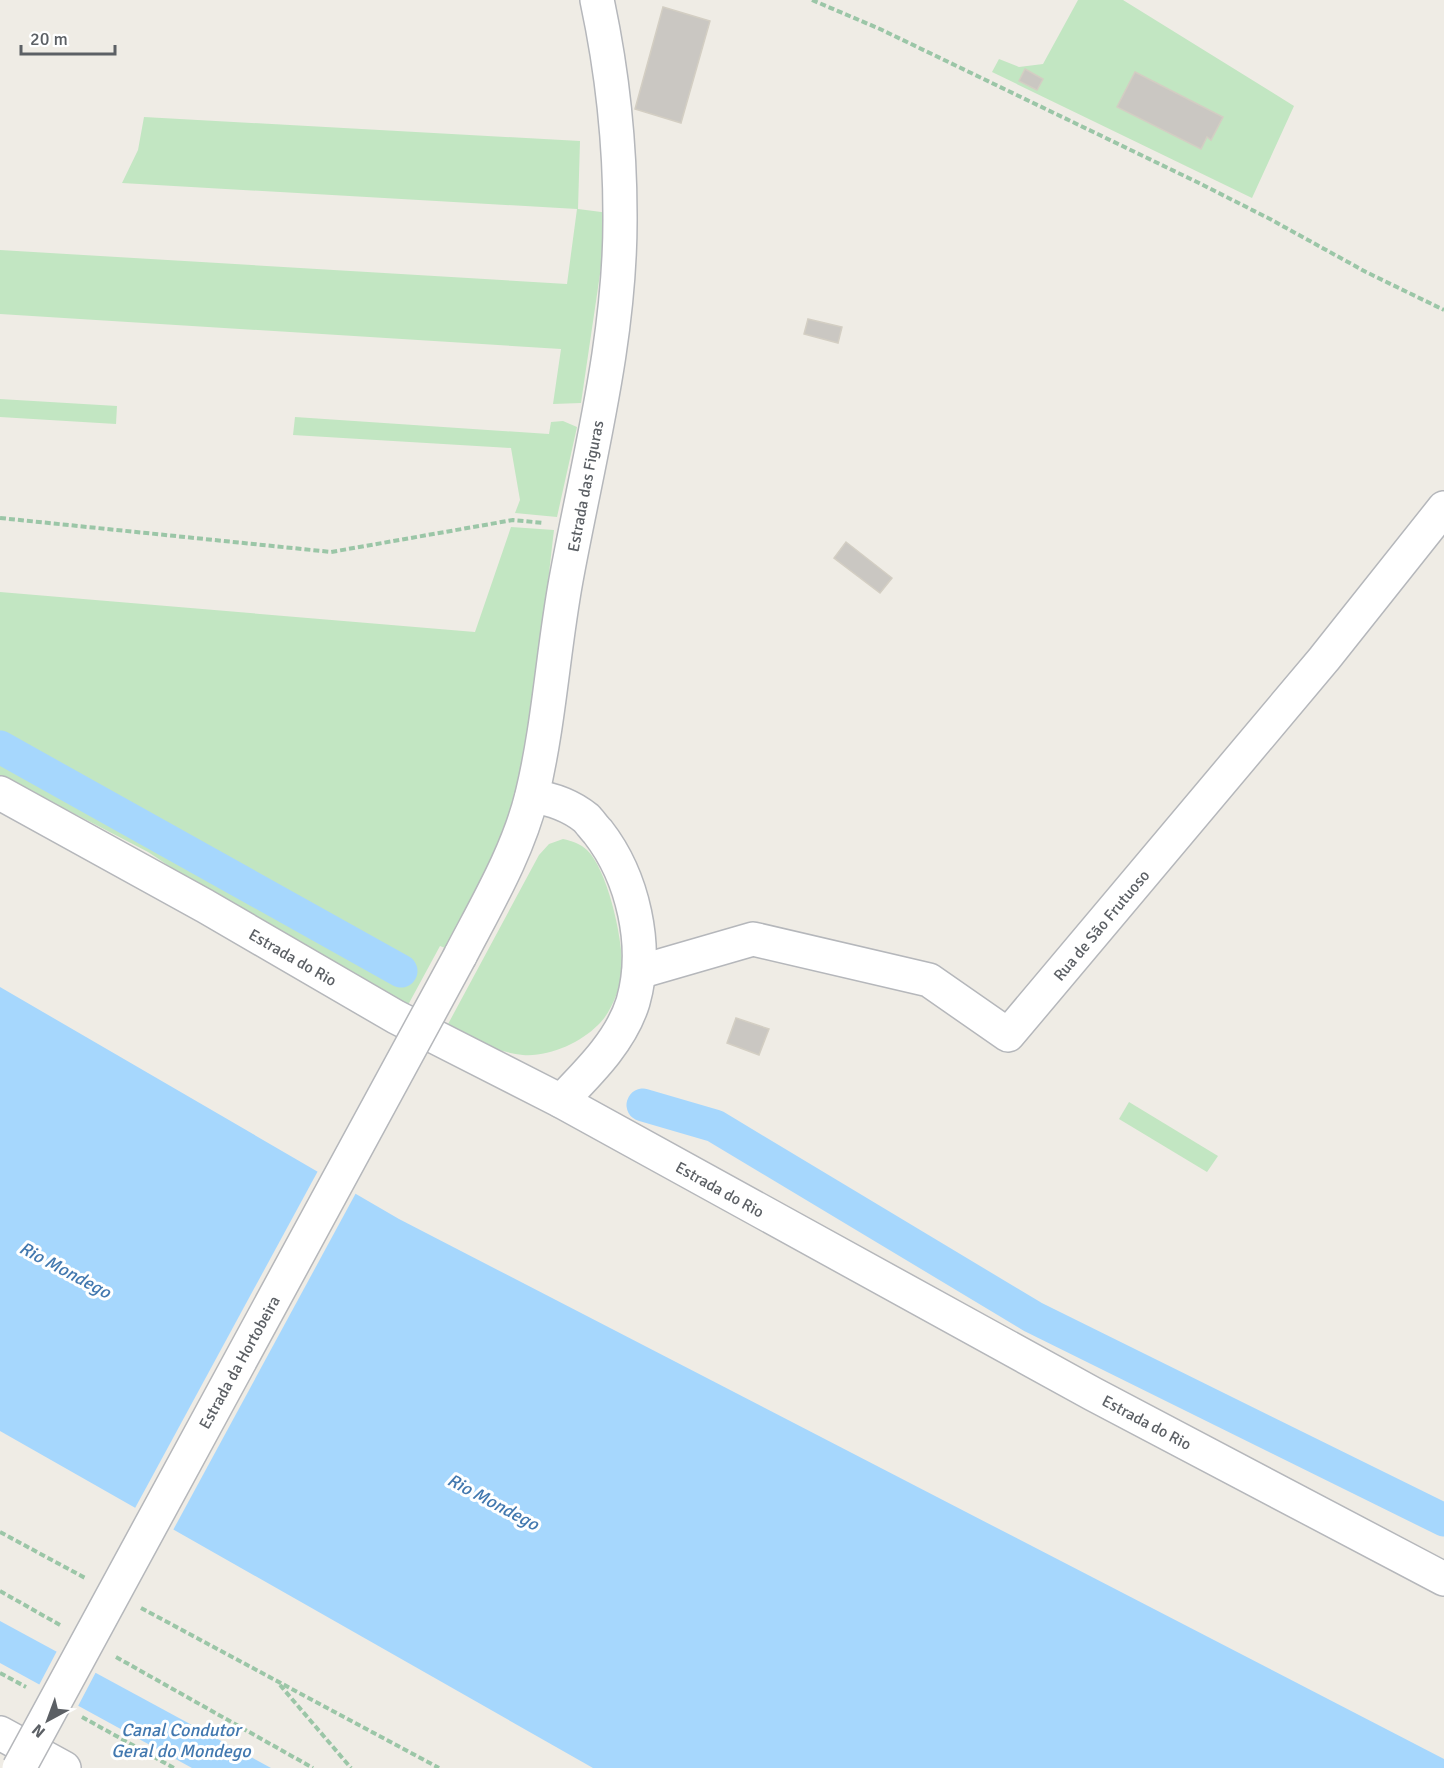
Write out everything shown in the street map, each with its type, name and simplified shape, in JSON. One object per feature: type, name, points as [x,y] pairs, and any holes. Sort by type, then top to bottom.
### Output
[{"type":"street","name":"Estrada das Figuras","points":[[460,956],[517,840],[532,795],[561,609],[602,401],[611,337],[620,216],[615,113],[597,0]]},
{"type":"street","name":"Rua de São Frutuoso","points":[[639,972],[753,939],[928,980],[1008,1035],[1324,659],[1444,508]]},
{"type":"street","name":"Estrada do Rio","points":[[0,793],[205,906],[396,1017],[561,1101],[1103,1399],[1444,1579]]},
{"type":"street","points":[[532,795],[557,800],[587,818],[606,843],[620,868],[633,906],[639,939],[639,972],[633,1002],[619,1032],[599,1060],[561,1101]]},
{"type":"street","name":"Estrada da Hortobeira","points":[[19,1768],[460,956]]},
{"type":"street","points":[[0,1733],[64,1768]]},
{"type":"path","points":[[812,0],[880,29],[1199,183],[1366,272],[1444,310]]},
{"type":"path","points":[[0,518],[331,552],[513,520],[576,525]]},
{"type":"path","points":[[0,1532],[92,1582]]},
{"type":"path","points":[[0,1592],[61,1625]]},
{"type":"path","points":[[134,1605],[439,1768]]},
{"type":"path","points":[[111,1654],[314,1768]]},
{"type":"path","points":[[0,1673],[30,1689]]},
{"type":"path","points":[[277,1682],[351,1768]]},
{"type":"path","points":[[80,1716],[174,1768]]},
{"type":"green space","points":[[1078,0],[1123,0],[1294,106],[1252,198],[992,72],[999,59],[1019,67],[1043,64]]},
{"type":"green space","points":[[144,117],[580,141],[578,209],[609,213],[581,403],[553,404],[561,349],[0,314],[0,250],[567,284],[577,209],[122,183],[138,150]]},
{"type":"green space","points":[[0,399],[117,406],[116,424],[0,417]]},
{"type":"green space","points":[[295,417],[549,434],[551,422],[563,421],[577,427],[557,517],[515,513],[520,500],[511,448],[293,435]]},
{"type":"green space","points":[[511,527],[554,530],[538,673],[526,744],[509,813],[488,865],[445,948],[440,946],[408,1005],[223,902],[148,852],[0,775],[0,592],[475,632]]},
{"type":"green space","points":[[563,839],[587,850],[602,873],[613,908],[620,944],[622,972],[619,986],[603,1020],[591,1032],[564,1048],[543,1054],[523,1055],[493,1048],[447,1026],[539,855],[549,844]]},
{"type":"green space","points":[[1129,1102],[1218,1156],[1207,1172],[1119,1119]]},
{"type":"water","name":"Rio Mondego","points":[[0,987],[399,1219],[1444,1759],[1444,1768],[593,1768],[0,1431]]},
{"type":"water","name":"Canal Condutor Geral do Mondego","points":[[0,1621],[271,1768],[192,1768],[0,1663]]},
{"type":"pier","points":[[319,1169],[357,1191],[172,1532],[134,1510]]},
{"type":"pier","points":[[58,1649],[97,1670],[77,1708],[38,1687]]},
{"type":"building","points":[[663,7],[710,21],[681,123],[635,109]]},
{"type":"building","points":[[1025,69],[1043,79],[1037,90],[1019,81]]},
{"type":"building","points":[[1135,72],[1223,117],[1211,140],[1207,137],[1201,149],[1117,107]]},
{"type":"building","points":[[808,319],[842,327],[838,343],[804,334]]},
{"type":"building","points":[[846,542],[892,578],[880,593],[834,558]]},
{"type":"building","points":[[736,1018],[769,1029],[759,1055],[727,1043]]},
{"type":"waterway","points":[[0,747],[401,971]]},
{"type":"waterway","points":[[643,1105],[715,1126],[1033,1317],[1444,1520]]}]
